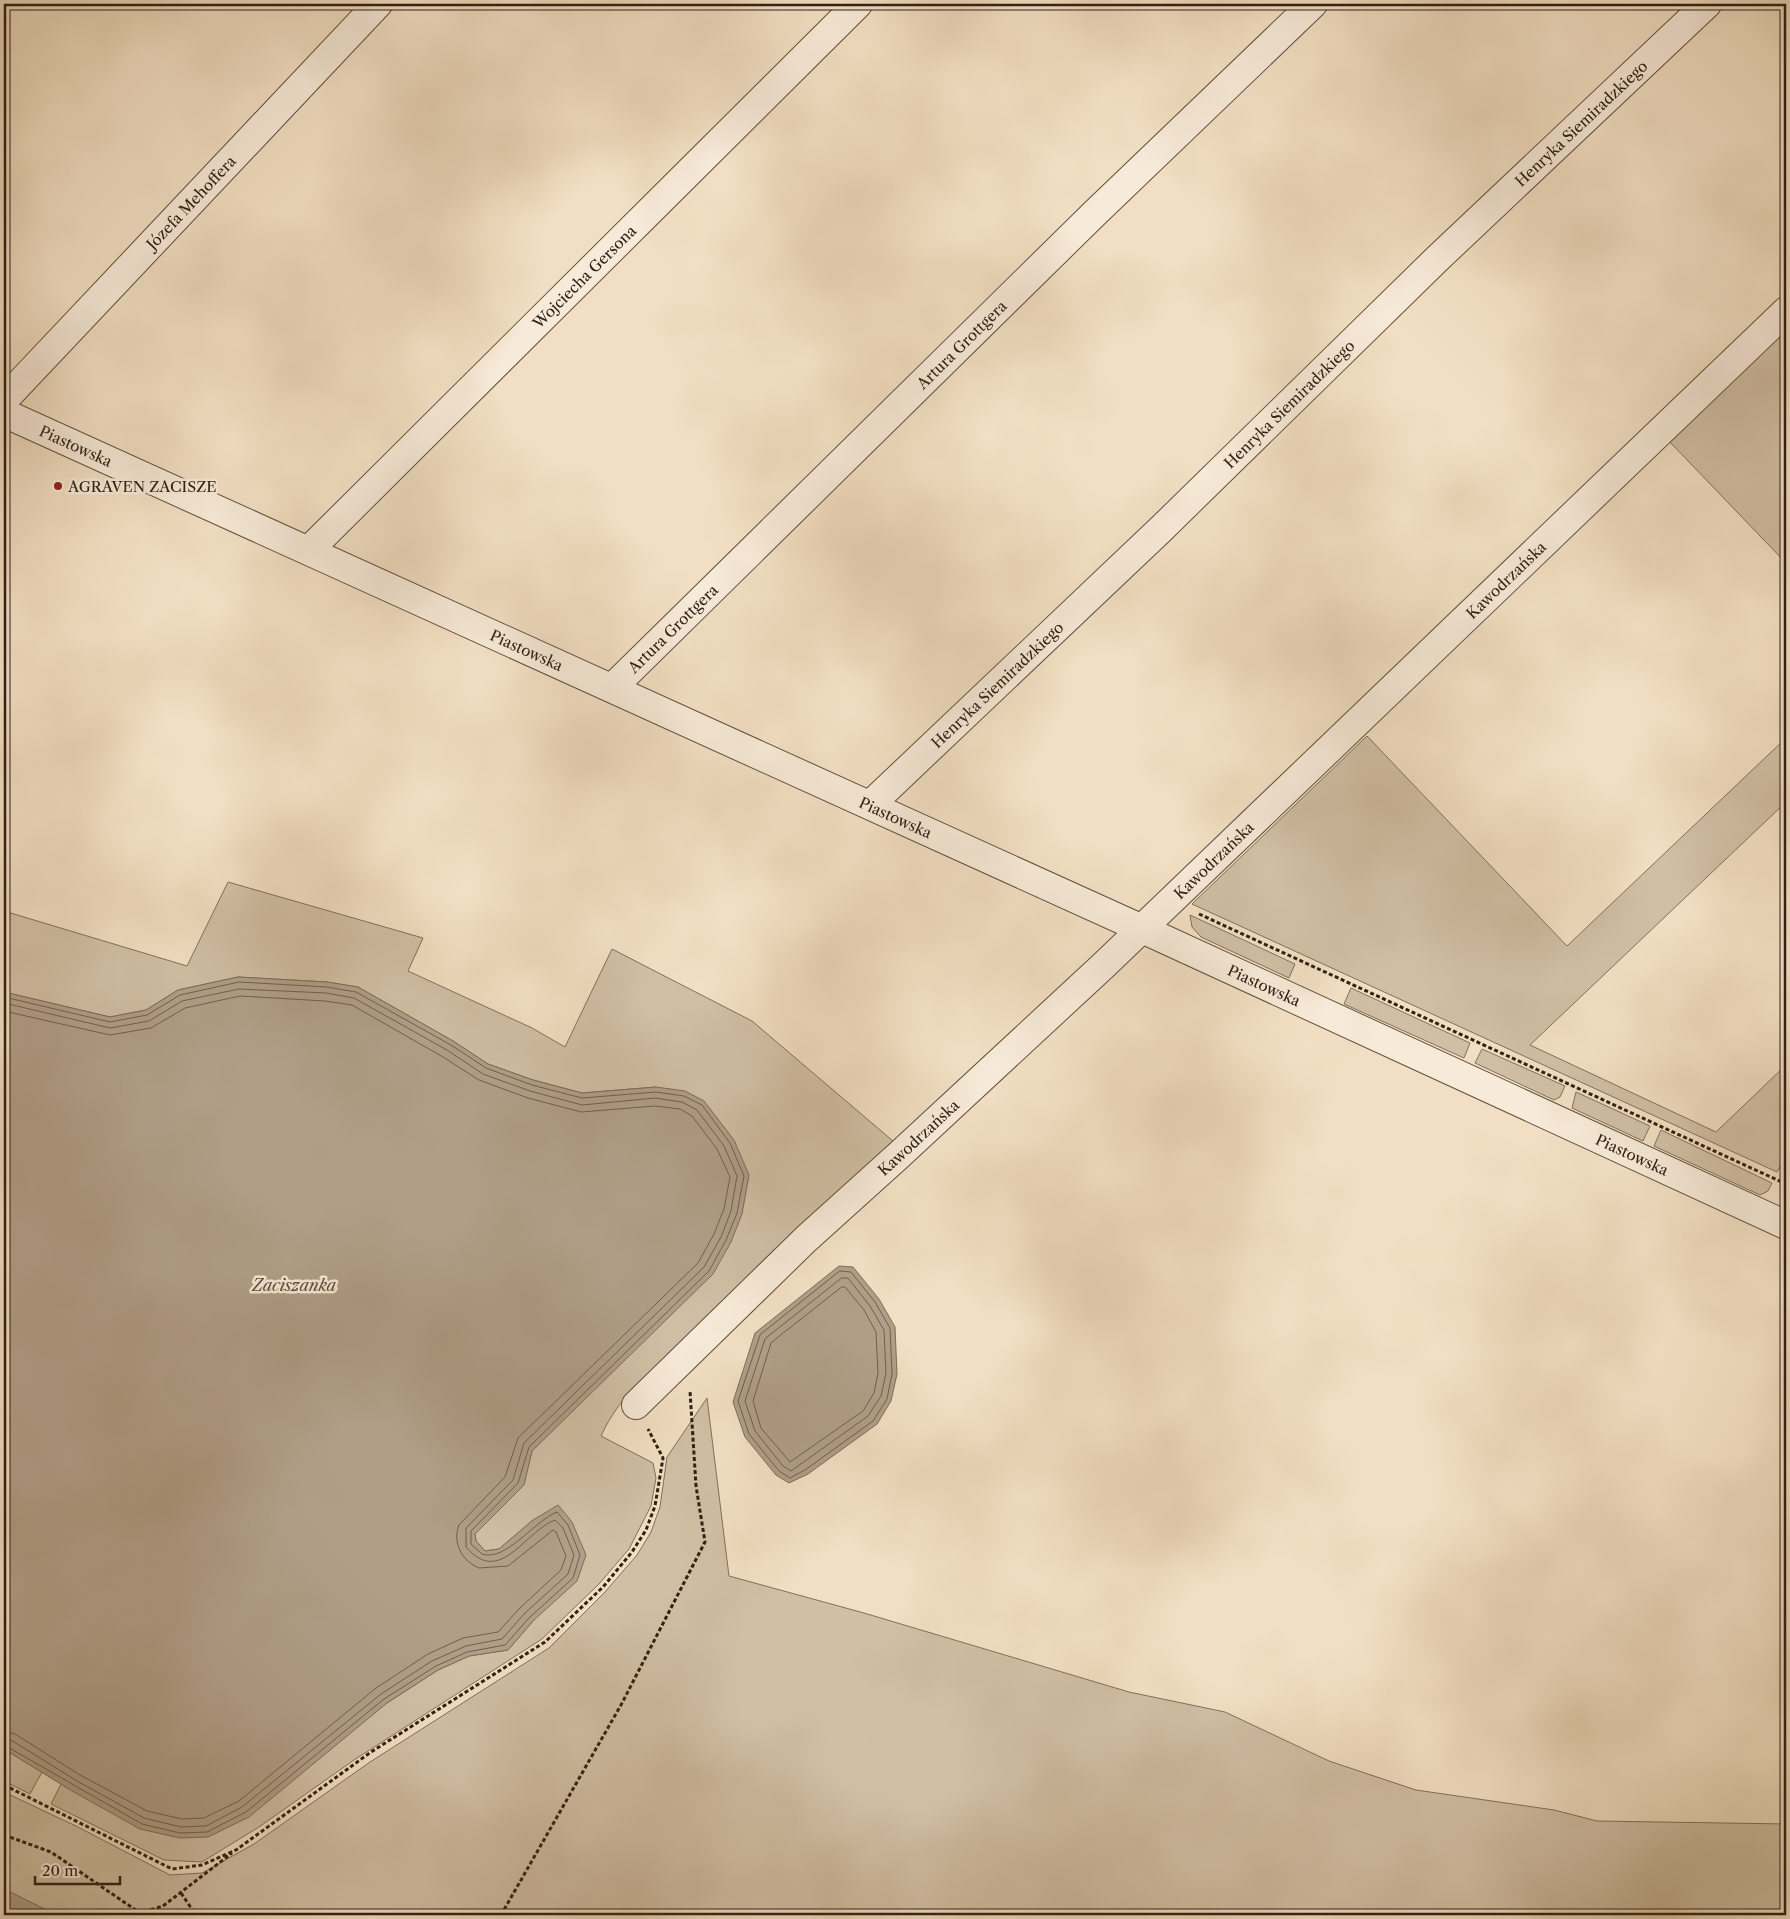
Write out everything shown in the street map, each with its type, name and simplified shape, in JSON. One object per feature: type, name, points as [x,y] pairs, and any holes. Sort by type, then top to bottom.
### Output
[{"type":"street","name":"Józefa Mehoffera","points":[[4,400],[378,4]]},
{"type":"street","name":"Wojciecha Gersona","points":[[309,550],[858,4]]},
{"type":"street","name":"Artura Grottgera","points":[[612,688],[1095,213],[1313,4]]},
{"type":"street","name":"Henryka Siemiradzkiego","points":[[870,805],[1160,530],[1437,259],[1707,4]]},
{"type":"street","name":"Kawodrzańska","points":[[636,1405],[806,1239],[1035,1030],[1786,311]]},
{"type":"street","name":"Piastowska","points":[[4,413],[1140,928],[1786,1225]]},
{"type":"path","points":[[1169,900],[1786,1184]]},
{"type":"path","points":[[502,1914],[621,1705],[705,1542],[696,1486],[687,1356]]},
{"type":"path","points":[[4,1835],[51,1852],[141,1914],[163,1906],[236,1850],[371,1752],[545,1642],[603,1587],[632,1552],[646,1530],[655,1506],[663,1458],[636,1405]]},
{"type":"path","points":[[4,1784],[172,1869],[202,1865],[236,1850]]},
{"type":"path","points":[[181,1893],[196,1915]]},
{"type":"shaded area","points":[[1786,323],[1786,563],[1667,439]]},
{"type":"shaded area","points":[[1367,736],[1567,946],[1786,738],[1786,802],[1530,1045],[1716,1132],[1786,1065],[1786,1155],[1777,1172],[1192,904]]},
{"type":"shaded area","points":[[228,882],[423,938],[408,971],[532,1028],[565,1047],[612,949],[752,1021],[900,1147],[744,1285],[641,1380],[609,1420],[601,1436],[653,1463],[656,1478],[651,1506],[629,1549],[599,1584],[542,1639],[354,1760],[259,1827],[202,1862],[164,1860],[51,1804],[61,1784],[101,1805],[387,1703],[438,1670],[469,1656],[508,1650],[533,1621],[533,1520],[499,1549],[485,1551],[476,1541],[475,1534],[523,1485],[532,1451],[560,1422],[656,1087],[582,1093],[533,1080],[488,1064],[453,1041],[358,987],[327,982],[238,977],[178,990],[146,1010],[110,1017],[4,992],[4,911],[187,966]]},
{"type":"shaded area","points":[[1190,915],[1295,964],[1289,978],[1201,937],[1192,927]]},
{"type":"shaded area","points":[[1351,988],[1470,1043],[1464,1058],[1344,1004]]},
{"type":"shaded area","points":[[1482,1049],[1565,1086],[1560,1097],[1554,1100],[1475,1063]]},
{"type":"shaded area","points":[[1576,1092],[1650,1126],[1643,1141],[1572,1108]]},
{"type":"shaded area","points":[[1661,1130],[1772,1183],[1768,1191],[1760,1195],[1654,1146]]},
{"type":"shaded area","points":[[707,1398],[729,1576],[864,1613],[1129,1692],[1225,1712],[1329,1761],[1416,1790],[1554,1810],[1597,1821],[1786,1824],[1786,1915],[4,1915],[4,1792],[78,1827],[170,1875],[202,1873],[254,1844],[370,1762],[549,1648],[605,1592],[637,1555],[651,1532],[660,1507],[667,1457]]},
{"type":"shaded area","points":[[4,1749],[42,1772],[30,1794],[4,1781]]},
{"type":"water","name":"Zaciszanka","points":[[238,977],[327,982],[358,987],[453,1041],[488,1064],[533,1080],[582,1093],[656,1087],[685,1091],[704,1101],[734,1140],[749,1175],[742,1214],[731,1242],[713,1274],[532,1451],[524,1485],[475,1534],[476,1541],[485,1551],[499,1549],[533,1520],[558,1505],[572,1522],[586,1555],[577,1581],[533,1621],[508,1650],[469,1656],[438,1670],[387,1703],[249,1817],[208,1837],[180,1838],[140,1829],[72,1791],[4,1749],[4,992],[110,1017],[146,1010],[178,990]]},
{"type":"water","points":[[839,1266],[853,1267],[879,1299],[895,1327],[897,1374],[891,1401],[877,1424],[808,1474],[789,1483],[776,1475],[745,1437],[733,1402],[755,1333]]},
{"type":"water","points":[[4,1889],[57,1915],[13,1915],[4,1912]]},
{"type":"place","name":"AGRAVEN ZACISZE","points":[[58,486]]}]
